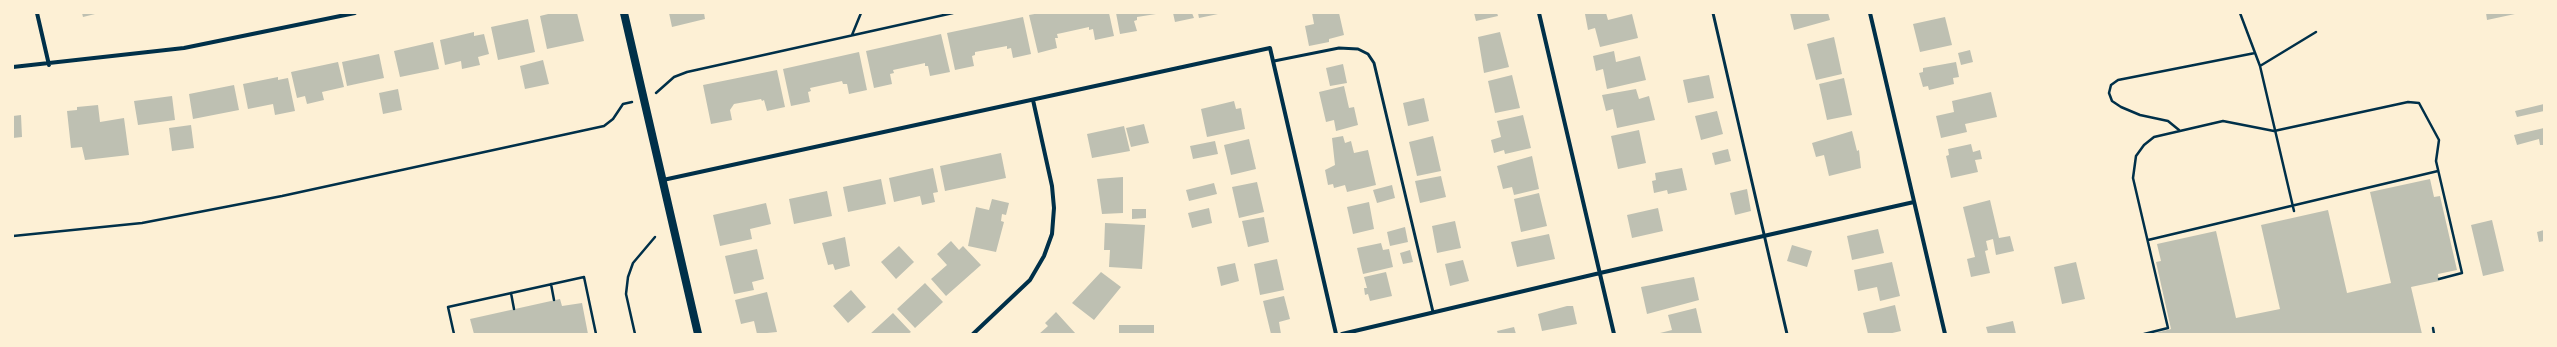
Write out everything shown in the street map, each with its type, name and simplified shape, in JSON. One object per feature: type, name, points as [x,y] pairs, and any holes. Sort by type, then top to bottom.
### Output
[{"type":"main road","points":[[624,13],[698,334]]},
{"type":"street","points":[[37,13],[49,65]]},
{"type":"street","points":[[13,67],[49,65],[184,48],[333,15],[355,13]]},
{"type":"street","points":[[1539,13],[1614,334]]},
{"type":"street","points":[[1870,13],[1945,334]]},
{"type":"street","points":[[662,180],[1270,48],[1336,334]]},
{"type":"street","points":[[973,334],[1030,280],[1044,256],[1052,234],[1054,208],[1052,186],[1033,100]]},
{"type":"street","points":[[1342,334],[1600,273],[1914,202]]},
{"type":"lane","points":[[1712,13],[1787,334]]},
{"type":"lane","points":[[1274,61],[1339,48],[1358,49],[1368,54],[1374,63],[1433,312]]},
{"type":"path","points":[[852,35],[860,13]]},
{"type":"path","points":[[656,93],[674,77],[687,72],[953,13]]},
{"type":"path","points":[[2240,13],[2260,66],[2274,131],[2294,211]]},
{"type":"path","points":[[2260,66],[2316,32]]},
{"type":"path","points":[[2179,130],[2168,121],[2140,115],[2121,107],[2112,101],[2109,93],[2111,85],[2118,80],[2255,53]]},
{"type":"path","points":[[13,236],[142,223],[604,126],[613,119],[623,104],[635,102]]},
{"type":"path","points":[[2144,334],[2168,328],[2133,178],[2133,166],[2136,156],[2154,137],[2179,130],[2230,121],[2264,131],[2274,131],[2414,102],[2419,103],[2430,126],[2439,140],[2436,161],[2462,273],[2439,279]]},
{"type":"path","points":[[2148,240],[2438,171]]},
{"type":"path","points":[[635,334],[626,294],[628,276],[633,263],[655,237]]},
{"type":"path","points":[[454,334],[448,307],[584,277],[596,334]]},
{"type":"path","points":[[551,284],[554,300]]},
{"type":"path","points":[[511,293],[514,309]]},
{"type":"path","points":[[2432,328],[2434,334]]},
{"type":"building","points":[[82,13],[95,13],[95,14],[83,17]]},
{"type":"building","points":[[552,13],[577,13],[584,41],[547,49],[540,16]]},
{"type":"building","points":[[669,13],[704,13],[705,19],[672,27]]},
{"type":"building","points":[[1040,13],[1109,13],[1114,36],[1095,40],[1093,29],[1089,30],[1089,27],[1057,34],[1058,38],[1055,38],[1057,48],[1038,53],[1029,15]]},
{"type":"building","points":[[1116,13],[1156,14],[1137,17],[1137,20],[1134,21],[1137,31],[1120,34]]},
{"type":"building","points":[[1173,13],[1192,13],[1194,18],[1175,22]]},
{"type":"building","points":[[1198,13],[1218,13],[1218,14],[1199,18]]},
{"type":"building","points":[[1312,13],[1339,13],[1344,35],[1329,39],[1329,42],[1309,46],[1305,26],[1314,24]]},
{"type":"building","points":[[1474,13],[1497,13],[1498,16],[1476,21]]},
{"type":"building","points":[[1606,13],[1608,20],[1632,14],[1638,38],[1600,47],[1595,28],[1588,30],[1585,14]]},
{"type":"building","points":[[1790,13],[1828,13],[1830,20],[1794,30]]},
{"type":"building","points":[[2486,13],[2515,13],[2515,14],[2487,20]]},
{"type":"building","points":[[1023,17],[1031,54],[1013,58],[1011,48],[1007,49],[1007,46],[975,52],[975,55],[972,56],[974,66],[955,70],[947,33]]},
{"type":"building","points":[[1945,17],[1952,45],[1920,52],[1913,24]]},
{"type":"building","points":[[528,19],[535,52],[498,60],[491,27]]},
{"type":"building","points":[[474,32],[474,36],[484,34],[489,54],[478,57],[480,65],[462,69],[461,61],[445,65],[440,40]]},
{"type":"building","points":[[1500,32],[1509,67],[1484,73],[1478,37]]},
{"type":"building","points":[[941,34],[950,72],[930,76],[928,66],[925,66],[925,63],[893,70],[894,73],[890,74],[892,84],[874,88],[866,51]]},
{"type":"building","points":[[1834,37],[1842,74],[1816,80],[1807,44]]},
{"type":"building","points":[[433,42],[439,69],[400,77],[394,51]]},
{"type":"building","points":[[1970,50],[1973,62],[1961,65],[1958,53]]},
{"type":"building","points":[[1614,51],[1616,62],[1640,56],[1646,80],[1607,89],[1603,69],[1596,71],[1593,56]]},
{"type":"building","points":[[859,52],[867,90],[849,94],[847,84],[843,84],[842,81],[810,88],[811,91],[808,92],[810,102],[791,106],[783,69]]},
{"type":"building","points":[[379,54],[384,78],[347,86],[342,62]]},
{"type":"building","points":[[543,60],[549,84],[525,89],[520,66]]},
{"type":"building","points":[[338,62],[344,87],[322,92],[324,100],[307,104],[305,96],[297,98],[291,72]]},
{"type":"building","points":[[1956,62],[1959,77],[1953,78],[1954,84],[1929,90],[1928,86],[1923,87],[1919,73],[1923,72],[1923,68]]},
{"type":"building","points":[[1343,64],[1347,83],[1330,86],[1326,68]]},
{"type":"building","points":[[777,70],[785,107],[767,111],[764,100],[762,101],[761,99],[734,104],[730,110],[732,120],[711,124],[703,85]]},
{"type":"building","points":[[1512,75],[1520,108],[1495,113],[1488,81]]},
{"type":"building","points":[[1709,75],[1714,98],[1688,103],[1683,80]]},
{"type":"building","points":[[278,77],[278,80],[288,78],[295,111],[275,115],[273,104],[248,109],[243,84]]},
{"type":"building","points":[[1844,78],[1852,115],[1827,120],[1819,84]]},
{"type":"building","points":[[234,85],[239,110],[193,119],[189,94]]},
{"type":"building","points":[[1344,86],[1349,108],[1354,107],[1358,125],[1336,131],[1334,120],[1326,122],[1319,92]]},
{"type":"building","points":[[398,89],[402,110],[383,114],[379,93]]},
{"type":"building","points":[[1636,89],[1639,99],[1649,96],[1655,120],[1617,128],[1613,109],[1606,111],[1602,95]]},
{"type":"building","points":[[1991,92],[1997,117],[1965,124],[1967,132],[1941,138],[1936,116],[1954,112],[1952,101]]},
{"type":"building","points":[[172,96],[175,120],[138,125],[134,101]]},
{"type":"building","points":[[1424,98],[1429,121],[1408,126],[1403,103]]},
{"type":"building","points":[[1234,101],[1236,109],[1241,108],[1245,129],[1207,137],[1201,109]]},
{"type":"building","points":[[2544,104],[2544,111],[2517,117],[2515,111]]},
{"type":"building","points":[[98,105],[100,122],[124,118],[129,155],[85,160],[82,147],[71,148],[67,111],[77,110],[77,107]]},
{"type":"building","points":[[1717,111],[1723,134],[1701,140],[1695,116]]},
{"type":"building","points":[[21,115],[22,137],[13,138],[13,116]]},
{"type":"building","points":[[1523,115],[1531,148],[1505,154],[1504,150],[1494,153],[1491,140],[1501,137],[1497,121]]},
{"type":"building","points":[[1144,124],[1149,143],[1131,147],[1126,128]]},
{"type":"building","points":[[191,125],[194,148],[172,151],[169,128]]},
{"type":"building","points":[[1124,126],[1130,151],[1092,158],[1087,134]]},
{"type":"building","points":[[2544,128],[2544,145],[2540,145],[2539,139],[2517,145],[2514,135]]},
{"type":"building","points":[[1639,130],[1646,163],[1618,169],[1611,136]]},
{"type":"building","points":[[1852,131],[1857,151],[1859,150],[1861,168],[1829,176],[1824,155],[1816,157],[1812,143]]},
{"type":"building","points":[[1343,136],[1345,143],[1351,141],[1354,153],[1368,150],[1376,185],[1347,192],[1345,185],[1334,188],[1333,184],[1328,185],[1325,170],[1335,165],[1332,138]]},
{"type":"building","points":[[1433,136],[1441,171],[1417,176],[1409,142]]},
{"type":"building","points":[[1249,139],[1256,169],[1231,175],[1224,145]]},
{"type":"building","points":[[1215,141],[1218,154],[1193,159],[1190,146]]},
{"type":"building","points":[[1971,144],[1973,152],[1980,150],[1982,159],[1975,160],[1978,172],[1951,178],[1946,156],[1949,155],[1948,149]]},
{"type":"building","points":[[1728,149],[1731,161],[1715,165],[1712,153]]},
{"type":"building","points":[[1001,153],[1006,178],[945,191],[940,166]]},
{"type":"building","points":[[1532,156],[1539,189],[1514,195],[1512,187],[1503,189],[1497,166]]},
{"type":"building","points":[[933,168],[938,192],[933,193],[935,202],[922,205],[920,196],[894,202],[889,178]]},
{"type":"building","points":[[1682,168],[1687,190],[1668,194],[1667,190],[1654,193],[1652,181],[1656,180],[1655,173]]},
{"type":"building","points":[[1441,176],[1446,197],[1420,203],[1415,181]]},
{"type":"building","points":[[1123,177],[1123,213],[1102,214],[1097,179]]},
{"type":"building","points":[[881,179],[886,204],[848,212],[843,187]]},
{"type":"building","points":[[2430,179],[2434,197],[2440,196],[2457,270],[2438,274],[2439,281],[2411,287],[2422,334],[2152,334],[2171,329],[2156,262],[2161,261],[2157,244],[2216,231],[2236,318],[2280,309],[2261,225],[2328,210],[2347,293],[2391,283],[2370,192]]},
{"type":"building","points":[[1257,182],[1264,212],[1239,218],[1232,187]]},
{"type":"building","points":[[1214,183],[1217,194],[1189,201],[1186,190]]},
{"type":"building","points":[[1392,185],[1395,198],[1377,203],[1373,190]]},
{"type":"building","points":[[1747,189],[1751,211],[1735,215],[1730,193]]},
{"type":"building","points":[[827,191],[832,216],[794,224],[789,199]]},
{"type":"building","points":[[1539,193],[1547,226],[1521,232],[1514,199]]},
{"type":"building","points":[[992,199],[1009,203],[1006,215],[1002,214],[1001,221],[1004,222],[996,252],[968,246],[976,207],[989,210]]},
{"type":"building","points":[[1990,200],[1999,238],[2010,236],[2014,251],[1996,255],[1993,239],[1986,241],[1988,250],[1985,251],[1990,273],[1971,277],[1967,259],[1975,257],[1963,207]]},
{"type":"building","points":[[1369,202],[1374,229],[1353,234],[1347,207]]},
{"type":"building","points":[[766,203],[771,224],[750,229],[752,239],[720,246],[713,215]]},
{"type":"building","points":[[1209,208],[1212,223],[1192,228],[1188,213]]},
{"type":"building","points":[[1658,208],[1663,231],[1632,238],[1627,215]]},
{"type":"building","points":[[1132,209],[1146,209],[1146,218],[1132,219]]},
{"type":"building","points":[[1264,217],[1269,242],[1248,247],[1242,221]]},
{"type":"building","points":[[2492,220],[2504,271],[2483,276],[2471,225]]},
{"type":"building","points":[[1455,221],[1461,248],[1437,253],[1432,226]]},
{"type":"building","points":[[1105,223],[1145,225],[1142,269],[1109,267],[1110,250],[1104,250]]},
{"type":"building","points":[[1405,227],[1408,242],[1390,246],[1387,232]]},
{"type":"building","points":[[1878,229],[1884,253],[1852,260],[1847,236]]},
{"type":"building","points":[[2544,230],[2544,241],[2539,242],[2537,232]]},
{"type":"building","points":[[1549,234],[1555,259],[1517,267],[1511,242]]},
{"type":"building","points":[[845,237],[850,266],[835,270],[833,264],[828,265],[822,243]]},
{"type":"building","points":[[951,241],[959,250],[963,246],[981,265],[946,296],[931,279],[947,265],[937,254]]},
{"type":"building","points":[[1381,243],[1383,250],[1389,249],[1393,267],[1363,274],[1357,248]]},
{"type":"building","points":[[1792,245],[1812,251],[1807,267],[1787,261]]},
{"type":"building","points":[[899,246],[914,262],[896,279],[881,262]]},
{"type":"building","points":[[757,249],[764,279],[752,282],[754,290],[734,294],[725,256]]},
{"type":"building","points":[[1410,250],[1413,262],[1403,264],[1400,253]]},
{"type":"building","points":[[1277,259],[1284,290],[1260,295],[1254,264]]},
{"type":"building","points":[[1463,260],[1469,281],[1450,286],[1445,264]]},
{"type":"building","points":[[1892,262],[1900,296],[1880,301],[1877,287],[1858,291],[1854,270]]},
{"type":"building","points":[[2076,262],[2085,299],[2062,304],[2054,267]]},
{"type":"building","points":[[1235,263],[1239,281],[1221,286],[1217,267]]},
{"type":"building","points":[[1101,272],[1121,287],[1094,320],[1072,303]]},
{"type":"building","points":[[1386,272],[1392,296],[1370,301],[1368,294],[1365,295],[1364,288],[1367,288],[1364,277]]},
{"type":"building","points":[[1694,277],[1699,300],[1647,314],[1641,287]]},
{"type":"building","points":[[925,283],[943,302],[915,328],[897,309]]},
{"type":"building","points":[[851,290],[866,307],[848,323],[833,306]]},
{"type":"building","points":[[767,292],[777,332],[757,334],[754,321],[741,324],[735,300]]},
{"type":"building","points":[[1284,296],[1290,319],[1279,322],[1281,334],[1271,334],[1263,301]]},
{"type":"building","points":[[560,299],[562,306],[582,303],[588,334],[474,334],[470,319]]},
{"type":"building","points":[[1895,305],[1901,331],[1888,334],[1868,334],[1863,313]]},
{"type":"building","points":[[1567,306],[1573,306],[1577,324],[1542,331],[1538,314]]},
{"type":"building","points":[[1696,308],[1702,334],[1656,334],[1672,330],[1668,315]]},
{"type":"building","points":[[1056,312],[1076,334],[1039,334],[1048,326],[1045,323]]},
{"type":"building","points":[[893,313],[911,332],[908,334],[870,334]]},
{"type":"building","points":[[2013,321],[2016,334],[1988,334],[1986,327]]},
{"type":"building","points":[[1119,325],[1154,325],[1154,334],[1119,334]]},
{"type":"building","points":[[1514,327],[1516,334],[1498,334],[1497,331]]}]
